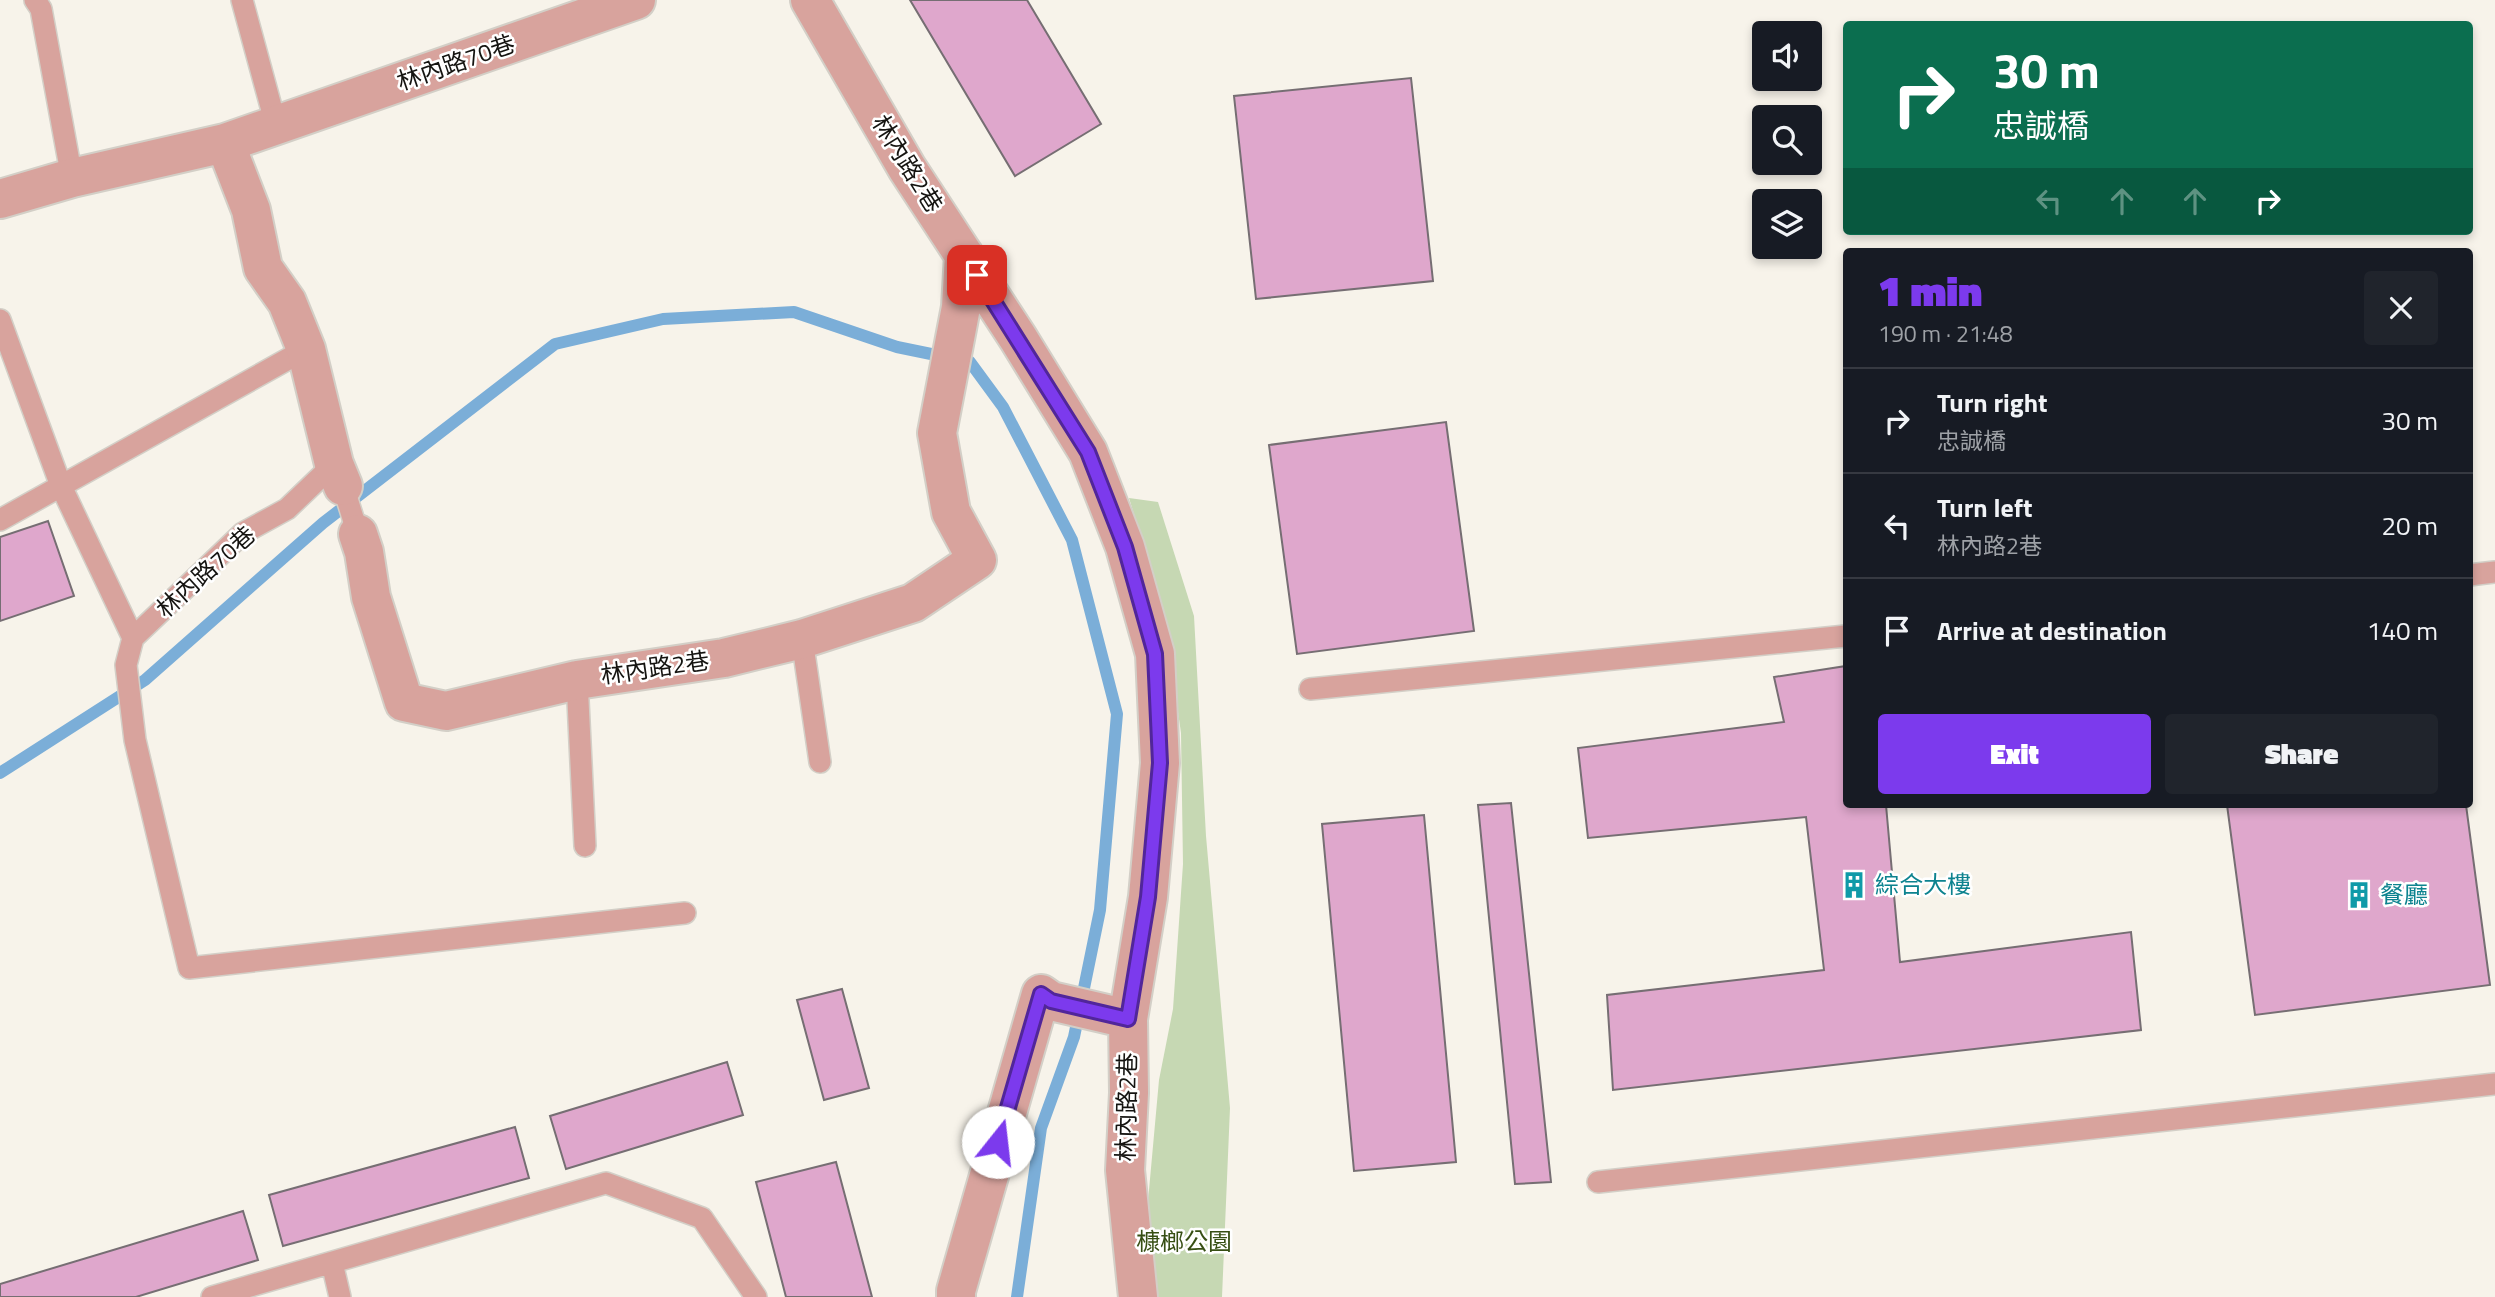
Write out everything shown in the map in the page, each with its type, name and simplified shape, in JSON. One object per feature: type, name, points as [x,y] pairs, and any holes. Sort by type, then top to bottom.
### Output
[{"type":"street","name":"林內路70巷","points":[[0,198],[72,178],[225,143],[636,0]]},
{"type":"street","name":"林內路2巷","points":[[810,0],[907,168],[1088,452],[1125,547],[1155,654],[1160,763],[1148,897],[1128,1019],[1129,1093],[1125,1170],[1138,1297]]},
{"type":"street","points":[[225,143],[251,209],[263,268],[287,302],[306,349],[338,475]]},
{"type":"street","name":"林內路2巷","points":[[358,534],[364,552],[371,597],[404,702],[446,711],[578,680],[724,658],[802,639],[913,603],[977,560],[951,512],[937,433],[961,307],[964,255]]},
{"type":"street","points":[[956,1297],[1041,994],[1051,1001],[1128,1019]]},
{"type":"lane","points":[[34,0],[41,9],[72,178]]},
{"type":"lane","points":[[242,0],[276,125]]},
{"type":"lane","points":[[0,320],[61,486],[133,638],[126,665],[135,740],[190,968],[685,913]]},
{"type":"lane","points":[[0,520],[306,349]]},
{"type":"lane","points":[[338,475],[358,534]]},
{"type":"lane","name":"林內路70巷","points":[[133,638],[243,533],[287,509],[338,475]]},
{"type":"lane","points":[[2473,575],[2495,572]]},
{"type":"lane","points":[[1310,689],[1843,636]]},
{"type":"lane","points":[[802,639],[820,762]]},
{"type":"lane","points":[[578,680],[585,846]]},
{"type":"lane","points":[[1598,1182],[2495,1084]]},
{"type":"lane","points":[[212,1297],[606,1184],[702,1218],[756,1297]]},
{"type":"lane","points":[[332,1263],[340,1297]]},
{"type":"green space","name":"槺榔公園","points":[[1129,498],[1158,502],[1194,616],[1206,836],[1230,1108],[1222,1297],[1152,1297],[1144,1245],[1159,1080],[1173,1009],[1183,864],[1181,733],[1163,607]]},
{"type":"building","points":[[910,0],[1027,0],[1101,124],[1015,176]]},
{"type":"building","points":[[1411,78],[1433,281],[1256,299],[1234,96]]},
{"type":"building","points":[[1446,422],[1474,631],[1297,654],[1269,445]]},
{"type":"building","points":[[48,521],[74,596],[0,621],[0,537]]},
{"type":"building","name":"綜合大樓","points":[[1843,666],[1843,808],[1886,808],[1900,962],[2131,932],[2141,1030],[1613,1090],[1607,995],[1824,970],[1806,817],[1588,838],[1578,748],[1784,722],[1774,677]]},
{"type":"building","points":[[1511,803],[1551,1182],[1515,1184],[1478,805]]},
{"type":"building","name":"餐廳","points":[[2227,808],[2466,808],[2490,985],[2255,1015]]},
{"type":"building","points":[[1424,815],[1456,1162],[1354,1171],[1322,824]]},
{"type":"building","points":[[842,989],[869,1088],[824,1100],[797,1000]]},
{"type":"building","points":[[727,1062],[743,1115],[566,1169],[550,1116]]},
{"type":"building","points":[[515,1127],[529,1178],[283,1246],[269,1195]]},
{"type":"building","points":[[836,1162],[872,1297],[786,1297],[756,1182]]},
{"type":"building","points":[[243,1211],[258,1260],[136,1297],[0,1297],[0,1284]]},
{"type":"waterway","points":[[0,773],[145,680],[323,523],[555,344],[663,319],[794,312],[897,347],[970,362],[1003,407],[1072,540],[1117,714],[1100,910],[1074,1037],[1041,1128],[1017,1297]]},
{"type":"place","name":"綜合大樓","points":[[1854,885]]},
{"type":"place","name":"餐廳","points":[[2359,895]]},
{"type":"route","points":[[977,275],[1088,452],[1125,547],[1155,654],[1160,763],[1148,897],[1128,1019],[1051,1001],[1041,994],[998,1142]]}]
